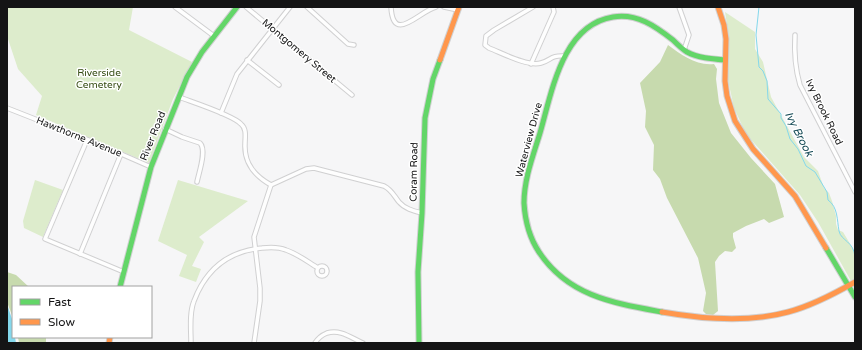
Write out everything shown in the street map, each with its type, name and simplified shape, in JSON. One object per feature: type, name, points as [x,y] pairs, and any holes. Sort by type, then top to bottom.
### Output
[{"type":"street","points":[[175,7],[214,36]]},
{"type":"street","name":"River Road","points":[[120,286],[151,167],[165,129],[187,77],[198,58],[238,7]]},
{"type":"street","name":"Montgomery Street","points":[[246,7],[352,96]]},
{"type":"street","points":[[221,113],[234,79],[247,60],[290,7]]},
{"type":"street","points":[[307,7],[348,44],[354,45]]},
{"type":"street","points":[[391,7],[392,19],[397,24],[404,25],[428,10],[436,7]]},
{"type":"street","points":[[444,7],[459,9]]},
{"type":"street","points":[[534,7],[486,36],[485,45],[489,48],[531,64],[541,63],[556,55],[565,56]]},
{"type":"street","points":[[531,64],[554,12],[553,7]]},
{"type":"street","points":[[678,7],[689,36],[684,50]]},
{"type":"street","points":[[718,7],[726,39],[726,96],[735,121],[753,149],[796,196],[855,297]]},
{"type":"street","name":"Coram Road","points":[[419,343],[418,272],[422,213],[425,118],[433,79],[459,9]]},
{"type":"street","name":"Waterview Drive","points":[[725,60],[696,55],[684,50],[647,21],[628,16],[618,16],[596,21],[580,35],[565,56],[556,78],[528,173],[525,192],[526,220],[534,243],[559,275],[583,292],[652,310],[694,318],[714,319],[763,316],[787,312],[817,302],[848,286]]},
{"type":"street","name":"Ivy Brook Road","points":[[795,35],[794,51],[800,85],[855,192]]},
{"type":"street","points":[[247,60],[279,85]]},
{"type":"street","points":[[179,97],[221,113],[237,121],[244,127],[246,133],[245,151],[249,166],[256,175],[271,185]]},
{"type":"street","name":"Hawthorne Avenue","points":[[7,108],[151,167]]},
{"type":"street","points":[[165,129],[182,137],[200,142],[203,145],[204,152],[197,182]]},
{"type":"street","points":[[86,140],[45,239],[124,272]]},
{"type":"street","points":[[80,254],[121,154]]},
{"type":"street","points":[[254,343],[260,301],[260,288],[254,237],[271,185],[306,169],[314,168],[384,186],[391,190],[405,208],[422,213]]},
{"type":"street","points":[[191,343],[192,311],[194,301],[209,274],[228,257],[256,249],[277,248],[294,253],[318,268]]},
{"type":"street","points":[[848,286],[855,282]]},
{"type":"street","points":[[315,343],[324,334],[333,331],[343,333],[363,343]]},
{"type":"green space","name":"Riverside Cemetery","points":[[7,7],[133,7],[129,30],[192,62],[173,99],[149,163],[36,115],[42,96],[18,69],[7,36]]},
{"type":"green space","points":[[725,12],[755,32],[755,49],[763,62],[771,97],[804,157],[818,171],[824,188],[829,193],[832,201],[838,230],[843,232],[855,252],[855,278],[851,281],[818,222],[800,195],[746,134],[734,108],[728,80],[729,37]]},
{"type":"green space","points":[[668,45],[695,62],[714,64],[717,69],[716,79],[719,103],[731,133],[775,184],[784,217],[769,223],[764,219],[733,233],[736,248],[732,252],[725,251],[715,262],[718,311],[713,315],[706,314],[703,311],[706,293],[698,258],[667,198],[660,179],[653,170],[654,145],[645,127],[646,111],[640,83],[660,62]]},
{"type":"green space","points":[[35,180],[63,190],[43,237],[24,228],[23,221]]},
{"type":"green space","points":[[178,180],[248,201],[199,237],[204,242],[192,266],[201,269],[196,282],[179,276],[187,255],[158,241]]},
{"type":"green space","points":[[7,272],[16,275],[28,286],[12,286],[12,315],[7,302]]},
{"type":"green space","points":[[18,338],[46,338],[46,343],[19,343]]},
{"type":"water","points":[[7,304],[12,319],[12,338],[15,338],[16,343],[7,343]]},
{"type":"waterway","name":"Ivy Brook","points":[[759,7],[756,35],[759,67],[763,71],[767,81],[768,99],[781,114],[781,118],[786,126],[790,139],[798,149],[806,166],[815,172],[827,192],[828,200],[834,206],[840,234],[850,244],[855,257]]},
{"type":"traffic: fast","points":[[120,286],[151,167],[187,77],[202,52],[237,7]]},
{"type":"traffic: fast","points":[[662,312],[609,301],[593,295],[564,279],[551,267],[539,252],[530,234],[525,216],[524,194],[529,168],[549,99],[562,63],[571,46],[582,33],[596,23],[613,17],[622,16],[638,19],[659,30],[691,54],[705,58],[725,60]]},
{"type":"traffic: fast","points":[[419,343],[418,272],[422,213],[425,118],[433,79],[440,60]]},
{"type":"traffic: fast","points":[[826,248],[855,297]]},
{"type":"traffic: slow","points":[[440,60],[459,7]]},
{"type":"traffic: slow","points":[[718,7],[724,25],[726,39],[725,81],[727,96],[735,121],[753,149],[795,196],[826,248]]},
{"type":"traffic: slow","points":[[662,312],[709,318],[757,318],[788,312],[814,303],[855,282]]},
{"type":"traffic: slow","points":[[109,343],[110,338]]}]
